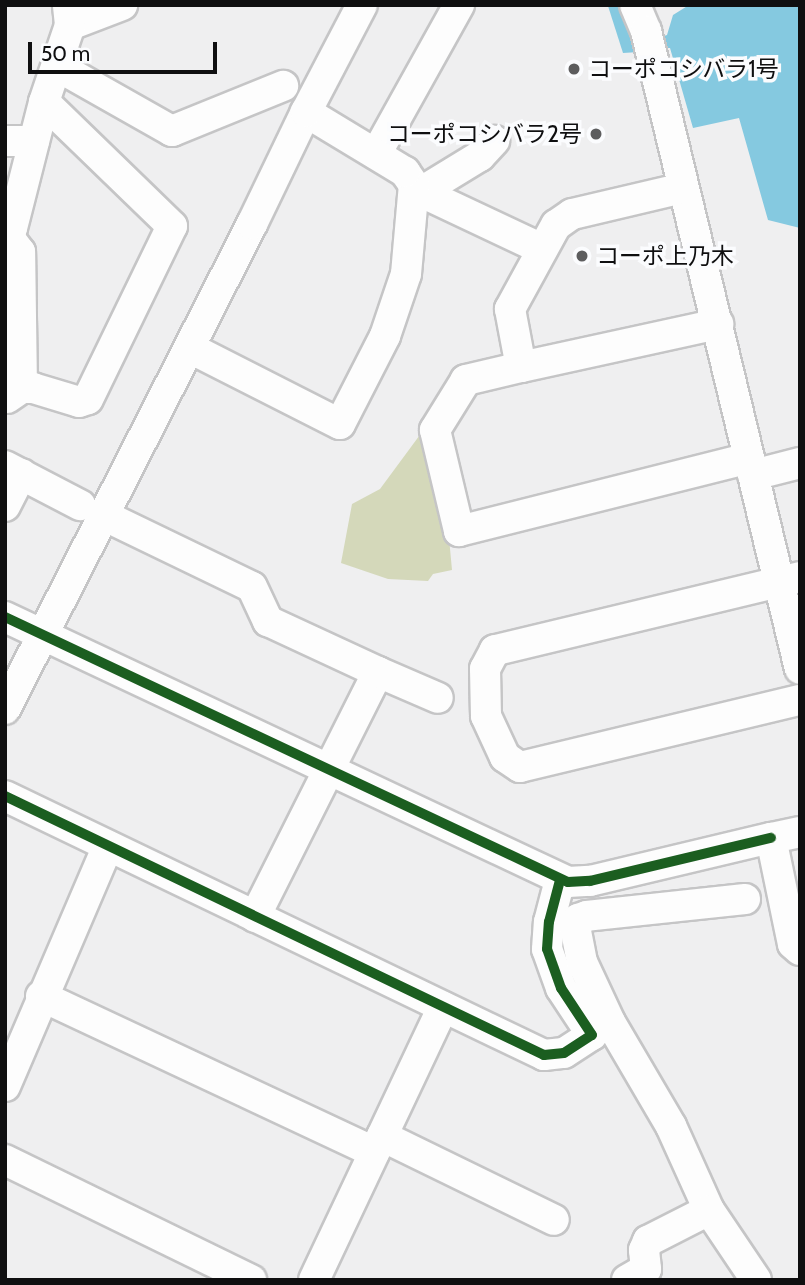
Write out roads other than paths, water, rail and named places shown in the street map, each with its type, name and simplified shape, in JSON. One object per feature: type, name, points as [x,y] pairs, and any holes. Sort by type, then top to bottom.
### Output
[{"type":"street","points":[[44,102],[172,226],[88,399],[79,402],[33,388],[14,393],[19,252],[6,237],[20,141],[44,102],[57,66],[69,15],[121,5]]},
{"type":"street","points":[[5,709],[44,635],[91,510],[190,348],[362,5]]},
{"type":"street","points":[[376,155],[458,5]]},
{"type":"street","points":[[635,5],[646,31],[751,466],[789,579],[800,669]]},
{"type":"street","points":[[57,66],[172,131],[283,86]]},
{"type":"street","points":[[306,112],[405,172],[417,188],[542,249]]},
{"type":"street","points":[[417,188],[480,156],[494,141]]},
{"type":"street","points":[[190,348],[340,424],[386,336],[406,274],[417,188]]},
{"type":"street","points":[[521,367],[510,309],[542,249],[563,218],[683,188]]},
{"type":"street","points":[[718,324],[466,380],[435,430],[447,534],[751,466],[800,464]]},
{"type":"street","points":[[5,506],[13,470],[252,587],[268,621],[438,698]]},
{"type":"street","points":[[789,579],[495,650],[485,669],[486,716],[505,757],[520,767],[800,700]]},
{"type":"street","points":[[5,617],[560,880],[578,883],[590,881],[800,832]]},
{"type":"street","points":[[255,917],[327,768],[378,672]]},
{"type":"street","points":[[5,796],[544,1055],[564,1053],[601,1028]]},
{"type":"street","points":[[771,838],[793,944],[800,950]]},
{"type":"street","points":[[5,1086],[41,996],[108,846]]},
{"type":"street","points":[[560,880],[550,922],[547,950],[561,988],[601,1028],[671,1126],[709,1210],[756,1280]]},
{"type":"street","points":[[601,1028],[575,932],[578,919],[745,899]]},
{"type":"street","points":[[41,996],[554,1220]]},
{"type":"street","points":[[314,1280],[443,1007]]},
{"type":"street","points":[[5,1160],[251,1280]]},
{"type":"street","points":[[627,1280],[646,1269],[644,1250],[648,1241],[709,1210]]},
{"type":"water","points":[[619,5],[639,52],[623,53],[608,6]]},
{"type":"water","points":[[689,5],[800,5],[800,228],[768,220],[739,118],[693,128],[670,48],[663,48],[661,37],[667,35],[673,15]]},
{"type":"place","name":"コーポコシバラ1号","points":[[574,69]]},
{"type":"place","name":"コーポコシバラ2号","points":[[596,134]]},
{"type":"place","name":"コーポ上乃木","points":[[582,256]]}]
